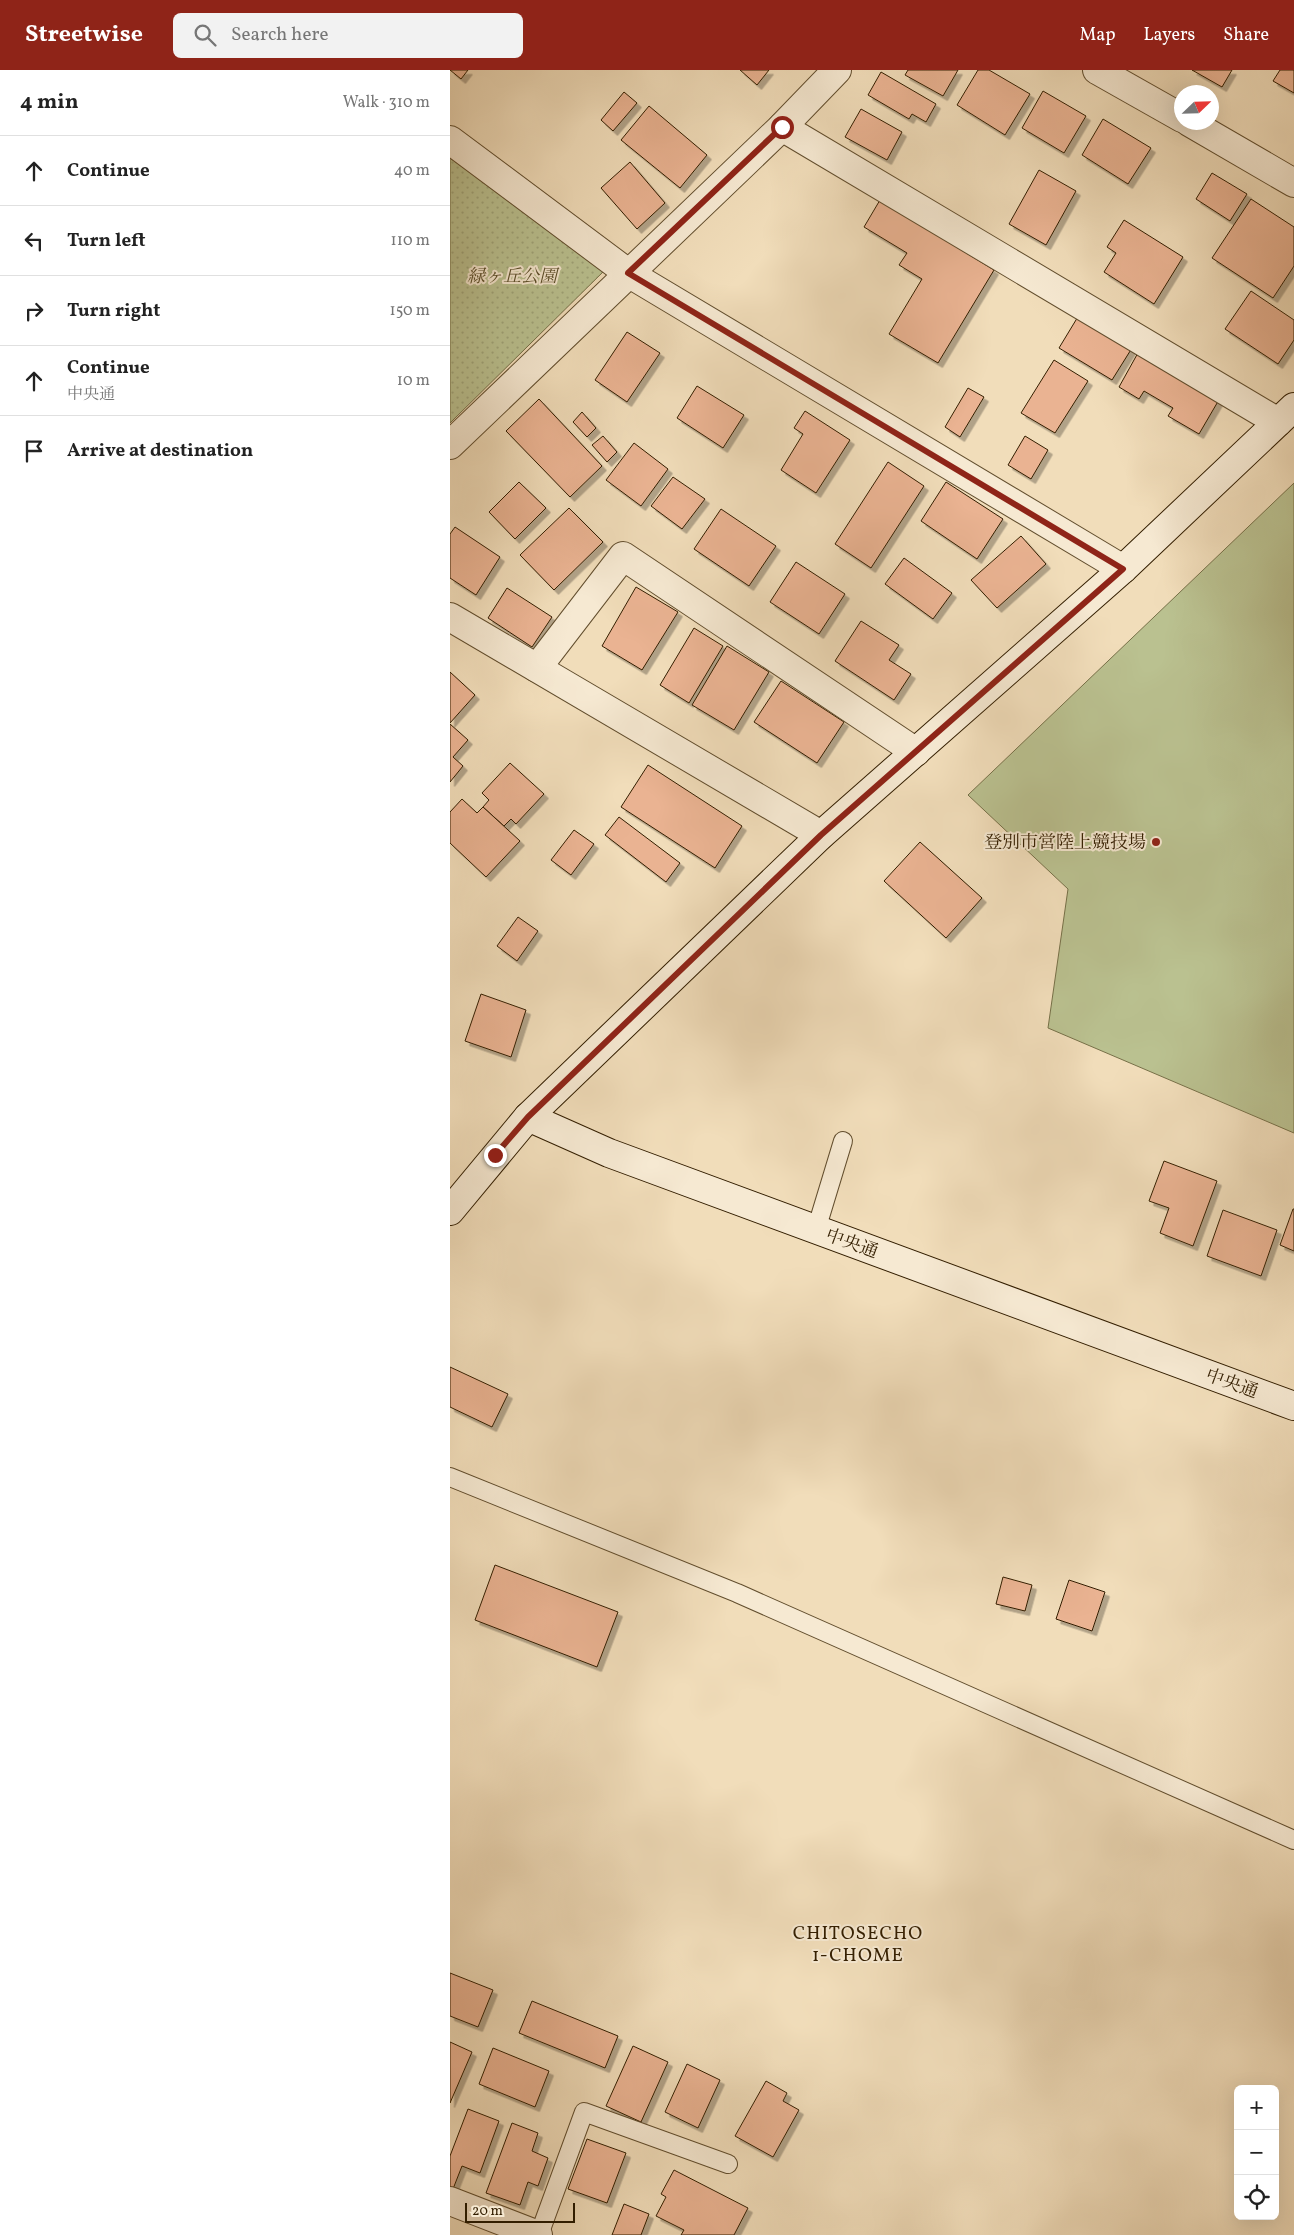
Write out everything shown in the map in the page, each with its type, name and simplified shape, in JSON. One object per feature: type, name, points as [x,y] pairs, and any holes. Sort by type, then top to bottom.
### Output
[{"type":"street","points":[[450,445],[782,127],[837,70]]},
{"type":"street","points":[[1097,70],[1174,113]]},
{"type":"street","points":[[450,1211],[528,1117],[821,835],[1123,569],[1286,414],[782,127]]},
{"type":"street","points":[[1202,130],[1294,183]]},
{"type":"street","points":[[450,140],[628,273],[1123,569]]},
{"type":"street","points":[[536,668],[623,556],[916,752]]},
{"type":"street","points":[[450,617],[821,835]]},
{"type":"street","name":"中央通","points":[[528,1117],[609,1153],[1294,1406]]},
{"type":"street","points":[[450,2201],[539,2235]]},
{"type":"lane","points":[[816,1230],[843,1141]]},
{"type":"lane","points":[[450,1477],[737,1593],[1294,1840]]},
{"type":"lane","points":[[539,2235],[584,2112],[728,2164]]},
{"type":"green space","name":"緑ヶ丘公園","points":[[450,158],[607,268],[450,423]]},
{"type":"green space","name":"登別市営陸上競技場","points":[[1294,483],[1294,1133],[1048,1028],[1068,889],[968,795]]},
{"type":"building","points":[[450,70],[468,70],[461,79]]},
{"type":"building","points":[[740,70],[769,70],[757,85]]},
{"type":"building","points":[[908,70],[958,70],[943,96],[905,75]]},
{"type":"building","points":[[978,70],[989,70],[1030,94],[1005,135],[957,105]]},
{"type":"building","points":[[1192,70],[1232,70],[1222,87]]},
{"type":"building","points":[[1280,70],[1294,70],[1294,93],[1273,81]]},
{"type":"building","points":[[881,72],[936,104],[926,122],[912,114],[909,119],[868,95]]},
{"type":"building","points":[[1043,91],[1086,116],[1064,153],[1022,128]]},
{"type":"building","points":[[624,92],[637,103],[613,131],[601,120]]},
{"type":"building","points":[[649,106],[707,155],[680,188],[621,140]]},
{"type":"building","points":[[861,109],[902,132],[887,160],[845,137]]},
{"type":"building","points":[[1103,119],[1151,148],[1128,184],[1082,155]]},
{"type":"building","points":[[630,162],[665,203],[637,229],[601,188]]},
{"type":"building","points":[[1039,170],[1076,191],[1046,245],[1009,224]]},
{"type":"building","points":[[1212,173],[1247,194],[1230,221],[1196,199]]},
{"type":"building","points":[[1251,199],[1294,227],[1294,266],[1273,298],[1212,258]]},
{"type":"building","points":[[880,200],[994,270],[938,363],[889,334],[922,279],[899,265],[907,253],[864,227]]},
{"type":"building","points":[[1124,220],[1183,257],[1154,304],[1104,272],[1116,253],[1107,247]]},
{"type":"building","points":[[1251,291],[1294,320],[1294,340],[1278,364],[1225,329]]},
{"type":"building","points":[[1079,315],[1132,348],[1112,380],[1059,348]]},
{"type":"building","points":[[627,332],[660,353],[627,402],[595,380]]},
{"type":"building","points":[[1139,351],[1220,398],[1199,434],[1168,416],[1173,408],[1144,391],[1139,399],[1119,387]]},
{"type":"building","points":[[1054,360],[1088,381],[1055,433],[1021,413]]},
{"type":"building","points":[[697,386],[744,415],[723,448],[677,418]]},
{"type":"building","points":[[968,388],[984,397],[960,437],[945,427]]},
{"type":"building","points":[[539,399],[602,466],[570,497],[506,431]]},
{"type":"building","points":[[805,411],[850,440],[816,493],[781,470],[803,434],[794,428]]},
{"type":"building","points":[[582,412],[596,428],[587,437],[573,422]]},
{"type":"building","points":[[603,436],[617,452],[607,462],[592,445]]},
{"type":"building","points":[[1025,436],[1048,450],[1031,479],[1008,465]]},
{"type":"building","points":[[634,443],[668,469],[641,506],[606,480]]},
{"type":"building","points":[[888,462],[924,486],[871,568],[835,544]]},
{"type":"building","points":[[673,477],[705,499],[682,529],[651,506]]},
{"type":"building","points":[[519,482],[546,508],[515,539],[489,512]]},
{"type":"building","points":[[946,482],[1003,519],[977,559],[921,521]]},
{"type":"building","points":[[569,508],[603,542],[554,590],[520,555]]},
{"type":"building","points":[[721,509],[776,546],[749,586],[694,549]]},
{"type":"building","points":[[455,527],[500,557],[476,595],[450,578],[450,534]]},
{"type":"building","points":[[1021,536],[1046,564],[997,608],[971,580]]},
{"type":"building","points":[[904,558],[952,593],[933,619],[885,584]]},
{"type":"building","points":[[796,562],[845,594],[819,634],[770,602]]},
{"type":"building","points":[[636,587],[678,612],[642,670],[602,646]]},
{"type":"building","points":[[507,588],[552,617],[532,647],[488,618]]},
{"type":"building","points":[[861,621],[899,645],[889,660],[911,674],[894,700],[835,661]]},
{"type":"building","points":[[694,628],[723,646],[689,703],[660,685]]},
{"type":"building","points":[[727,646],[769,672],[734,730],[692,705]]},
{"type":"building","points":[[450,672],[475,695],[450,723]]},
{"type":"building","points":[[781,681],[844,722],[817,763],[754,722]]},
{"type":"building","points":[[450,724],[468,740],[453,757],[463,766],[450,782]]},
{"type":"building","points":[[510,763],[544,794],[516,824],[511,819],[504,826],[483,807],[489,800],[482,793]]},
{"type":"building","points":[[648,765],[742,826],[715,868],[621,807]]},
{"type":"building","points":[[462,799],[477,813],[483,807],[520,841],[486,877],[450,843],[450,812]]},
{"type":"building","points":[[619,817],[680,863],[666,882],[605,835]]},
{"type":"building","points":[[574,830],[594,844],[571,875],[551,860]]},
{"type":"building","points":[[920,842],[982,898],[946,938],[884,881]]},
{"type":"building","points":[[518,917],[538,931],[517,961],[497,946]]},
{"type":"building","points":[[481,994],[526,1010],[511,1057],[465,1041]]},
{"type":"building","points":[[1164,1161],[1217,1181],[1193,1246],[1160,1233],[1169,1208],[1149,1201]]},
{"type":"building","points":[[1294,1209],[1294,1251],[1280,1245]]},
{"type":"building","points":[[1223,1210],[1277,1230],[1261,1276],[1207,1256]]},
{"type":"building","points":[[450,1367],[508,1394],[492,1427],[450,1407]]},
{"type":"building","points":[[495,1565],[618,1612],[597,1667],[475,1620]]},
{"type":"building","points":[[1003,1577],[1032,1585],[1025,1611],[996,1604]]},
{"type":"building","points":[[1069,1580],[1105,1592],[1092,1631],[1056,1619]]},
{"type":"building","points":[[450,1973],[493,1990],[478,2027],[450,2016]]},
{"type":"building","points":[[532,2001],[618,2036],[605,2068],[519,2033]]},
{"type":"building","points":[[450,2042],[472,2052],[450,2103]]},
{"type":"building","points":[[633,2046],[668,2062],[641,2122],[606,2106]]},
{"type":"building","points":[[493,2048],[549,2071],[535,2107],[479,2084]]},
{"type":"building","points":[[687,2064],[720,2080],[698,2128],[665,2112]]},
{"type":"building","points":[[766,2081],[787,2093],[783,2101],[799,2110],[773,2157],[735,2136]]},
{"type":"building","points":[[468,2109],[499,2121],[480,2173],[462,2166],[453,2189],[450,2188],[450,2156]]},
{"type":"building","points":[[512,2123],[538,2133],[532,2151],[548,2158],[538,2186],[528,2182],[520,2205],[486,2193]]},
{"type":"building","points":[[587,2139],[626,2153],[607,2203],[568,2189]]},
{"type":"building","points":[[674,2170],[748,2208],[734,2235],[681,2235],[684,2230],[656,2216],[666,2197],[661,2194]]},
{"type":"building","points":[[624,2204],[649,2214],[641,2235],[612,2235]]},
{"type":"place","name":"登別市営陸上競技場","points":[[1156,842]]},
{"type":"district","name":"CHITOSECHO 1-CHOME","points":[[858,1943]]},
{"type":"route","points":[[495,1155],[528,1117],[821,835],[1123,569],[628,273],[782,127]]}]
